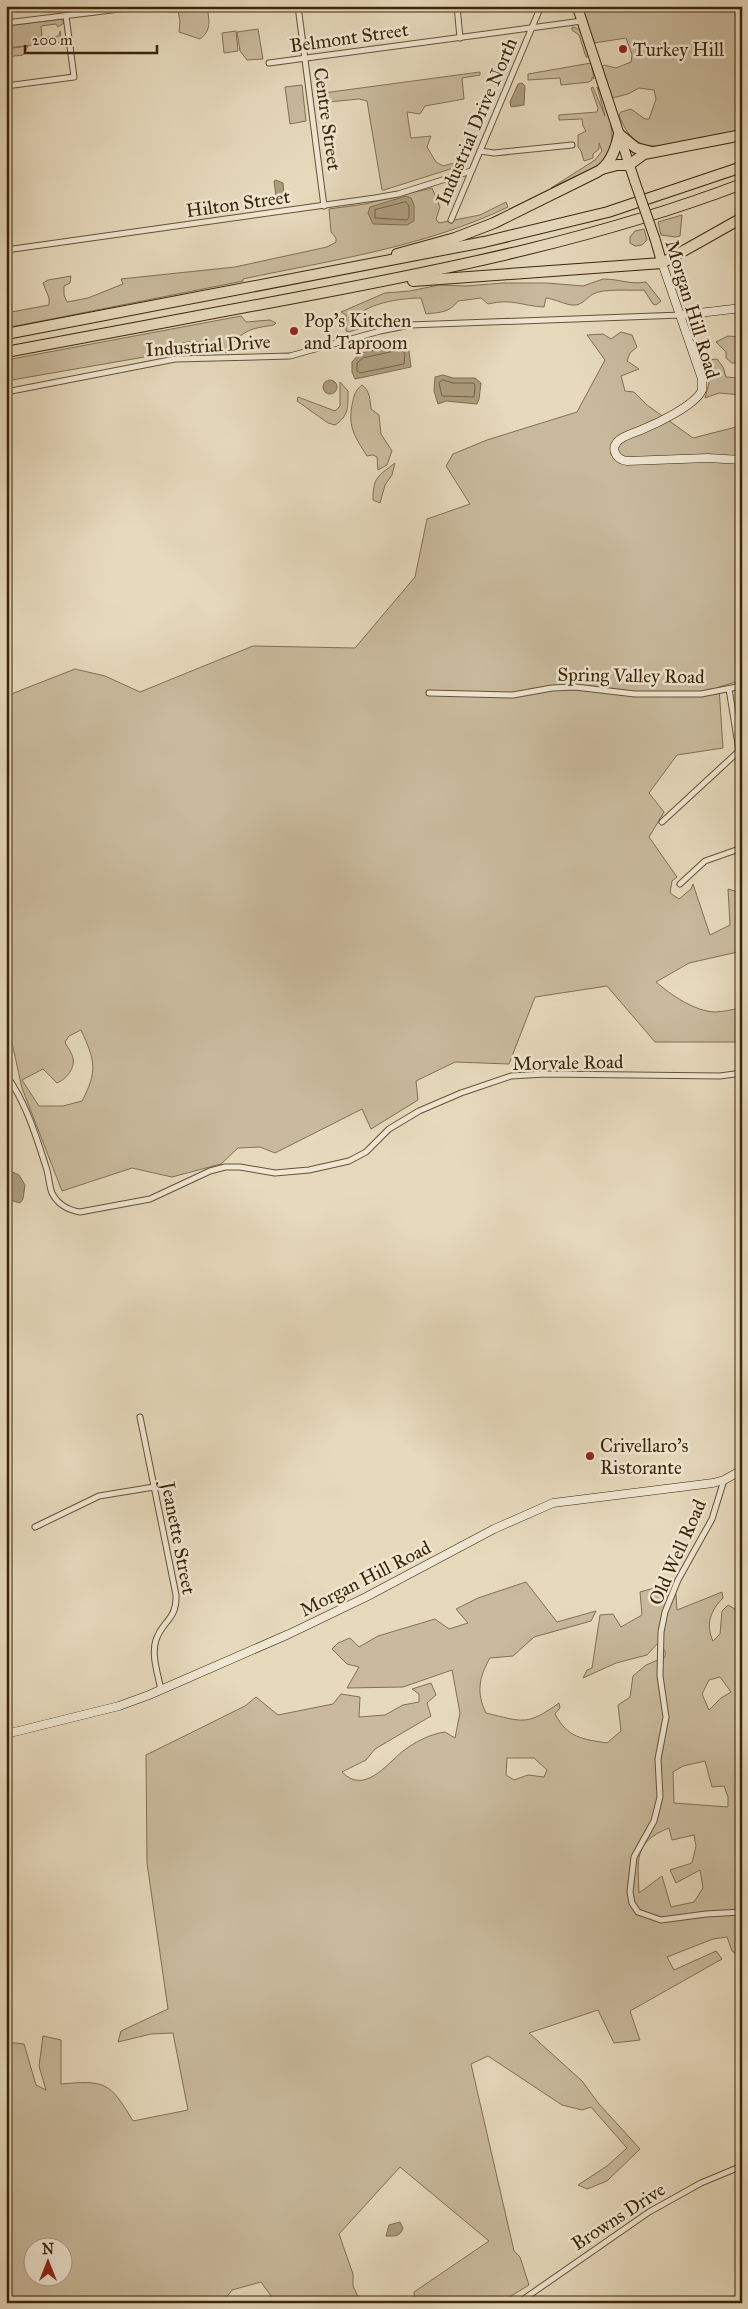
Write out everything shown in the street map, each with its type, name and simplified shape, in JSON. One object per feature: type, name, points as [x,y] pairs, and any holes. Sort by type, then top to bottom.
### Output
[{"type":"highway","points":[[602,169],[614,152],[619,134],[635,148],[655,152]]},
{"type":"highway","points":[[327,273],[455,238],[478,229],[602,169],[617,165],[629,166],[639,156],[742,135]]},
{"type":"highway","points":[[6,334],[327,273],[552,227],[656,197],[742,167]]},
{"type":"highway","points":[[6,352],[361,286],[520,253],[586,236],[673,209],[742,184]]},
{"type":"highway","points":[[361,286],[439,278],[662,263],[742,218]]},
{"type":"main road","name":"Morgan Hill Road","points":[[577,6],[629,166],[702,379],[701,394],[692,402],[651,426],[621,439],[616,444],[615,453],[620,459],[628,461],[708,458],[742,460]]},
{"type":"main road","points":[[681,315],[742,308]]},
{"type":"main road","name":"Morgan Hill Road","points":[[6,1734],[119,1706],[161,1690],[328,1616],[531,1511],[554,1503],[578,1499],[724,1480],[742,1470]]},
{"type":"street","points":[[6,23],[144,6]]},
{"type":"street","name":"Centre Street","points":[[298,6],[324,206]]},
{"type":"street","points":[[457,6],[460,38]]},
{"type":"street","name":"Industrial Drive North","points":[[451,220],[541,6]]},
{"type":"street","points":[[6,86],[74,77],[66,16]]},
{"type":"street","name":"Belmont Street","points":[[269,63],[582,21]]},
{"type":"street","points":[[480,151],[494,153],[572,145]]},
{"type":"street","name":"Hilton Street","points":[[6,250],[398,194],[471,171]]},
{"type":"street","name":"Industrial Drive","points":[[6,392],[168,360],[290,356],[380,331],[410,325],[681,315]]},
{"type":"street","name":"Spring Valley Road","points":[[429,693],[513,695],[572,687],[640,694],[701,694],[742,686]]},
{"type":"street","points":[[729,689],[742,769]]},
{"type":"street","points":[[662,822],[739,751]]},
{"type":"street","points":[[680,884],[705,861],[742,848]]},
{"type":"street","name":"Morvale Road","points":[[6,1076],[20,1098],[34,1131],[49,1176],[52,1193],[69,1210],[80,1212],[150,1198],[220,1168],[236,1166],[275,1173],[309,1170],[349,1161],[366,1152],[389,1129],[427,1107],[511,1076],[545,1074],[720,1076],[742,1074]]},
{"type":"street","name":"Jeanette Street","points":[[140,1417],[177,1607],[156,1638],[155,1657],[161,1690]]},
{"type":"street","name":"Old Well Road","points":[[724,1480],[712,1519],[678,1580],[664,1612],[661,1632],[660,1676],[666,1717],[658,1759],[660,1797],[654,1822],[634,1857],[630,1892],[632,1903],[638,1912],[661,1920],[706,1914],[742,1912]]},
{"type":"street","points":[[35,1527],[99,1496],[154,1487]]},
{"type":"street","name":"Browns Drive","points":[[518,2303],[649,2212],[701,2183],[742,2166]]},
{"type":"shaded area","points":[[177,6],[207,6],[209,20],[204,36],[200,39],[179,32],[180,21]]},
{"type":"shaded area","points":[[582,6],[742,6],[742,131],[660,146],[645,145],[634,139],[625,129],[619,115],[621,112],[631,109],[645,119],[649,119],[656,99],[654,90],[639,88],[628,94],[612,98],[602,67],[604,65],[616,68],[631,62],[632,55],[626,38],[594,43]]},
{"type":"shaded area","points":[[61,19],[64,23],[58,27],[56,24],[41,26],[42,38],[59,36],[60,31],[62,42],[6,48],[6,26]]},
{"type":"shaded area","points":[[572,27],[582,34],[589,57],[586,57],[579,35],[572,30]]},
{"type":"shaded area","points":[[258,29],[263,59],[247,60],[240,51],[237,32]]},
{"type":"shaded area","points":[[236,31],[238,51],[224,53],[222,33]]},
{"type":"shaded area","points":[[28,46],[23,55],[6,57],[6,49]]},
{"type":"shaded area","points":[[591,63],[594,79],[592,77],[592,80],[589,82],[561,85],[560,78],[528,80],[528,74]]},
{"type":"shaded area","points":[[480,72],[480,75],[462,78],[464,99],[425,106],[420,114],[407,112],[411,138],[431,136],[427,147],[436,162],[443,166],[458,162],[460,166],[384,190],[382,190],[367,101],[359,99],[318,103],[316,94]]},
{"type":"shaded area","points":[[302,85],[306,121],[290,124],[285,87]]},
{"type":"shaded area","points":[[593,87],[605,116],[597,87],[600,91],[610,119],[612,139],[610,148],[606,157],[599,165],[551,188],[595,160],[602,151],[599,143],[599,149],[593,154],[593,158],[584,161],[578,147],[578,135],[586,131],[582,119],[559,120],[559,115],[597,112],[598,108],[591,88]]},
{"type":"shaded area","points":[[432,188],[440,207],[436,219],[439,223],[480,215],[506,202],[508,207],[444,232],[378,251],[243,279],[243,281],[6,328],[6,313],[49,305],[49,298],[43,283],[48,280],[71,276],[70,283],[64,286],[64,295],[67,302],[88,298],[123,284],[121,279],[235,267],[327,247],[336,242],[336,238],[331,232],[329,209],[365,204]]},
{"type":"shaded area","points":[[682,215],[680,236],[661,235],[658,222]]},
{"type":"shaded area","points":[[644,229],[647,240],[642,245],[635,246],[630,243],[630,237],[635,231]]},
{"type":"shaded area","points":[[603,279],[635,283],[646,282],[661,301],[656,305],[653,304],[644,290],[611,290],[593,294],[582,303],[576,305],[546,298],[544,307],[510,302],[488,304],[481,298],[458,301],[448,310],[426,314],[421,298],[404,299],[383,303],[365,310],[353,322],[371,320],[372,324],[349,332],[346,331],[346,315],[341,312],[385,293],[410,291],[439,285],[547,283],[583,286]]},
{"type":"shaded area","points":[[241,316],[246,322],[270,320],[276,323],[244,333],[228,348],[229,352],[215,352],[203,342],[188,342],[157,350],[156,355],[6,381],[6,360]]},
{"type":"shaded area","points":[[621,332],[632,335],[637,347],[630,353],[627,361],[639,369],[621,376],[625,391],[634,392],[647,405],[693,438],[740,426],[742,420],[742,680],[719,687],[723,748],[677,755],[649,793],[664,812],[649,837],[677,877],[672,881],[670,893],[679,899],[691,889],[693,884],[710,935],[730,925],[728,889],[742,893],[742,951],[689,963],[656,982],[676,997],[699,1009],[721,1012],[742,1008],[742,1042],[655,1042],[607,986],[535,997],[509,1064],[455,1062],[416,1081],[418,1100],[371,1129],[362,1109],[275,1153],[260,1147],[238,1148],[221,1164],[172,1177],[132,1168],[62,1191],[22,1088],[6,1016],[6,696],[75,669],[105,676],[140,692],[253,646],[355,648],[415,577],[427,519],[470,504],[446,466],[453,454],[487,440],[577,412],[605,360],[587,335],[603,334],[611,339]],"holes":[[[81,1030],[92,1058],[93,1066],[91,1081],[82,1101],[63,1106],[39,1106],[22,1080],[43,1069],[57,1083],[61,1081],[71,1071],[73,1066],[73,1058],[65,1042],[69,1036]]]},
{"type":"shaded area","points":[[728,336],[742,337],[742,363],[732,363],[726,358],[726,352],[716,342]]},
{"type":"shaded area","points":[[705,349],[708,360],[717,359],[723,367],[726,377],[742,378],[742,395],[719,393],[705,398],[709,383],[697,350]]},
{"type":"shaded area","points":[[340,382],[348,391],[348,406],[343,418],[335,425],[328,423],[297,401],[298,397],[335,411],[340,406]]},
{"type":"shaded area","points":[[362,385],[368,393],[371,409],[379,415],[381,434],[392,451],[387,465],[378,470],[377,457],[373,455],[367,456],[353,432],[351,413],[353,399],[356,391]]},
{"type":"shaded area","points":[[395,463],[392,475],[385,485],[380,503],[373,500],[375,482],[384,471]]},
{"type":"shaded area","points":[[526,1582],[557,1622],[596,1611],[591,1621],[534,1637],[513,1656],[490,1658],[481,1678],[480,1692],[486,1713],[517,1720],[532,1719],[559,1703],[560,1708],[555,1714],[571,1733],[590,1740],[607,1743],[621,1731],[618,1705],[630,1697],[633,1676],[646,1665],[665,1657],[665,1651],[658,1643],[647,1655],[616,1663],[583,1678],[587,1670],[592,1668],[600,1615],[613,1614],[621,1627],[642,1615],[640,1592],[658,1587],[676,1594],[677,1610],[722,1592],[723,1598],[712,1612],[709,1623],[713,1641],[720,1634],[722,1611],[728,1605],[742,1613],[742,1957],[732,1951],[727,1937],[713,1939],[667,1957],[674,1970],[716,1951],[722,1959],[630,2011],[640,2040],[614,2043],[598,2010],[529,2033],[582,2081],[599,2104],[640,2149],[607,2181],[587,2189],[578,2185],[607,2166],[627,2148],[591,2107],[582,2110],[562,2105],[488,2056],[471,2064],[514,2251],[520,2257],[529,2285],[500,2303],[415,2303],[414,2292],[489,2241],[400,2167],[339,2234],[353,2274],[353,2286],[361,2303],[342,2303],[338,2299],[334,2303],[276,2303],[261,2282],[232,2290],[226,2298],[227,2303],[6,2303],[6,2042],[24,2044],[36,2085],[46,2090],[39,2066],[43,2036],[61,2040],[61,2084],[88,2083],[105,2086],[118,2098],[133,2121],[188,2110],[173,2033],[151,2034],[118,2042],[121,2031],[168,2009],[147,1863],[146,1755],[245,1706],[256,1697],[278,1715],[333,1704],[341,1694],[360,1697],[359,1717],[385,1715],[403,1705],[419,1702],[419,1694],[412,1689],[431,1683],[436,1695],[427,1703],[431,1716],[375,1749],[366,1760],[342,1772],[350,1778],[366,1779],[382,1770],[403,1751],[423,1739],[445,1732],[455,1738],[460,1713],[452,1670],[403,1687],[347,1688],[359,1667],[347,1664],[332,1649],[338,1643],[350,1638],[359,1647],[378,1636],[435,1619],[449,1629],[468,1623],[456,1609],[478,1598]],"holes":[[[720,1677],[731,1692],[721,1698],[709,1710],[702,1694],[709,1680]],[[507,1758],[534,1758],[547,1770],[544,1777],[528,1775],[514,1780],[506,1775]],[[705,1761],[712,1787],[724,1786],[728,1797],[728,1807],[674,1803],[673,1772],[683,1766]],[[669,1828],[672,1840],[694,1835],[696,1846],[692,1863],[670,1870],[676,1883],[700,1870],[703,1888],[694,1902],[671,1907],[662,1876],[639,1893],[638,1871],[640,1853],[643,1846],[657,1833]]]},
{"type":"water","points":[[522,83],[525,86],[524,105],[511,107],[510,102],[518,84]]},
{"type":"water","points":[[274,181],[283,183],[284,194],[276,196]]},
{"type":"water","points":[[406,196],[411,198],[414,205],[414,221],[407,225],[373,224],[368,213],[370,207]]},
{"type":"water","points":[[406,344],[411,367],[355,379],[352,372],[352,362],[360,353]]},
{"type":"water","points":[[443,375],[453,378],[475,378],[481,383],[477,404],[446,401],[438,404],[434,391],[435,377]]},
{"type":"water","points":[[330,380],[335,382],[337,387],[335,392],[330,394],[325,392],[323,387],[325,382]]},
{"type":"water","points":[[6,1169],[19,1175],[25,1185],[23,1199],[20,1203],[6,1199]]},
{"type":"water","points":[[400,2222],[403,2228],[399,2234],[386,2236],[389,2225]]},
{"type":"place","name":"Turkey Hill","points":[[623,49]]},
{"type":"place","name":"Pop's Kitchen and Taproom","points":[[294,331]]},
{"type":"place","name":"Crivellaro's Ristorante","points":[[590,1456]]}]
